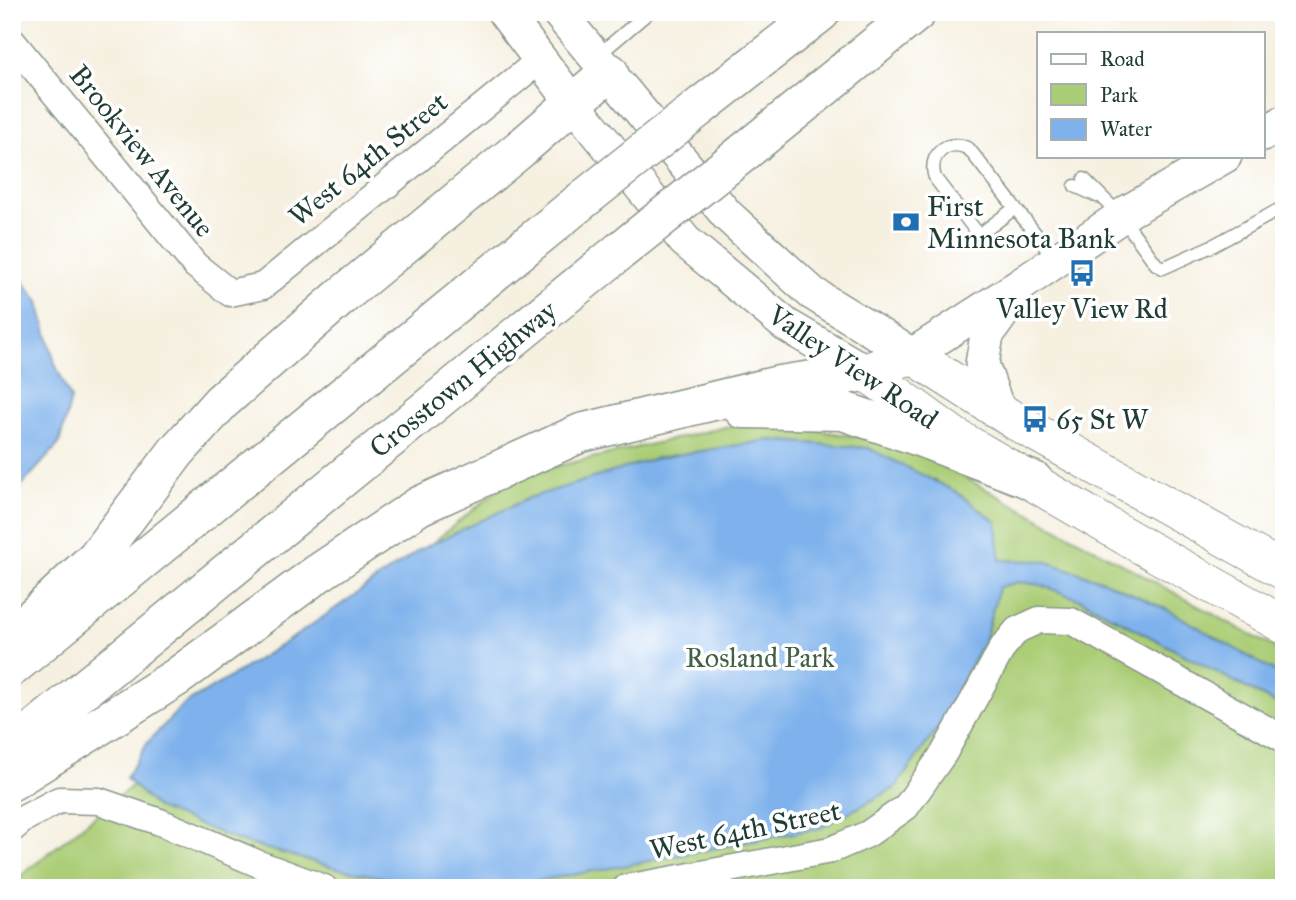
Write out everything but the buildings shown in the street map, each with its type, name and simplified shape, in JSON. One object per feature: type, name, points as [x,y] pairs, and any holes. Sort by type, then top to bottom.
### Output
[{"type":"highway","points":[[758,61],[811,12]]},
{"type":"highway","points":[[12,667],[580,202],[821,12]]},
{"type":"highway","name":"Crosstown Highway","points":[[12,748],[917,12]]},
{"type":"highway","points":[[12,637],[96,558],[177,451],[221,401],[573,103],[602,64]]},
{"type":"highway","points":[[12,781],[177,677],[317,574],[419,506],[581,433],[779,385],[866,372]]},
{"type":"highway","points":[[682,409],[843,411],[1034,481]]},
{"type":"main road","points":[[866,372],[912,355]]},
{"type":"main road","name":"Valley View Road","points":[[912,355],[998,410],[1284,571]]},
{"type":"main road","name":"Valley View Road","points":[[866,372],[954,436],[1284,625]]},
{"type":"street","name":"Valley View Road","points":[[504,12],[573,103],[685,241],[786,325],[866,372]]},
{"type":"street","name":"Valley View Road","points":[[558,12],[727,215],[812,293],[912,355]]},
{"type":"street","name":"Brookview Avenue","points":[[12,41],[195,265],[230,293]]},
{"type":"street","name":"West 64th Street","points":[[230,293],[263,286],[540,60]]},
{"type":"street","points":[[1264,133],[1284,122]]},
{"type":"street","points":[[912,355],[1056,261],[1112,207],[1221,158]]},
{"type":"street","points":[[998,410],[982,364],[987,335],[1022,284]]},
{"type":"street","name":"West 64th Street","points":[[626,888],[831,850],[869,834],[906,807],[944,753],[1003,647],[1017,630],[1039,620],[1071,621],[1284,739]]},
{"type":"street","points":[[12,829],[25,818],[60,800],[99,802],[160,821],[259,864],[324,888]]},
{"type":"lane","points":[[602,64],[649,12]]},
{"type":"lane","points":[[1015,208],[979,234],[935,178],[932,170],[940,151],[950,145],[969,149],[1015,208],[1056,261]]},
{"type":"lane","points":[[1080,183],[1112,207],[1156,264],[1163,268],[1214,245],[1284,207]]},
{"type":"green space","name":"Rosland Park","points":[[751,421],[902,443],[1284,653],[1284,888],[12,888],[12,883],[515,476]]},
{"type":"water","points":[[12,267],[39,302],[55,364],[71,399],[59,444],[12,496]]},
{"type":"water","name":"Rosland Park","points":[[770,440],[868,448],[955,491],[997,522],[1000,560],[1044,561],[1104,581],[1170,611],[1284,677],[1284,708],[1081,600],[1041,585],[1019,582],[999,587],[985,638],[940,725],[895,788],[820,828],[497,888],[411,883],[336,868],[242,842],[157,808],[126,778],[147,743],[183,705],[303,631],[419,550],[529,498],[657,458]]},
{"type":"place","name":"First Minnesota Bank","points":[[906,222]]},
{"type":"place","name":"Valley View Rd","points":[[1082,273]]},
{"type":"place","name":"65 St W","points":[[1035,419]]}]
